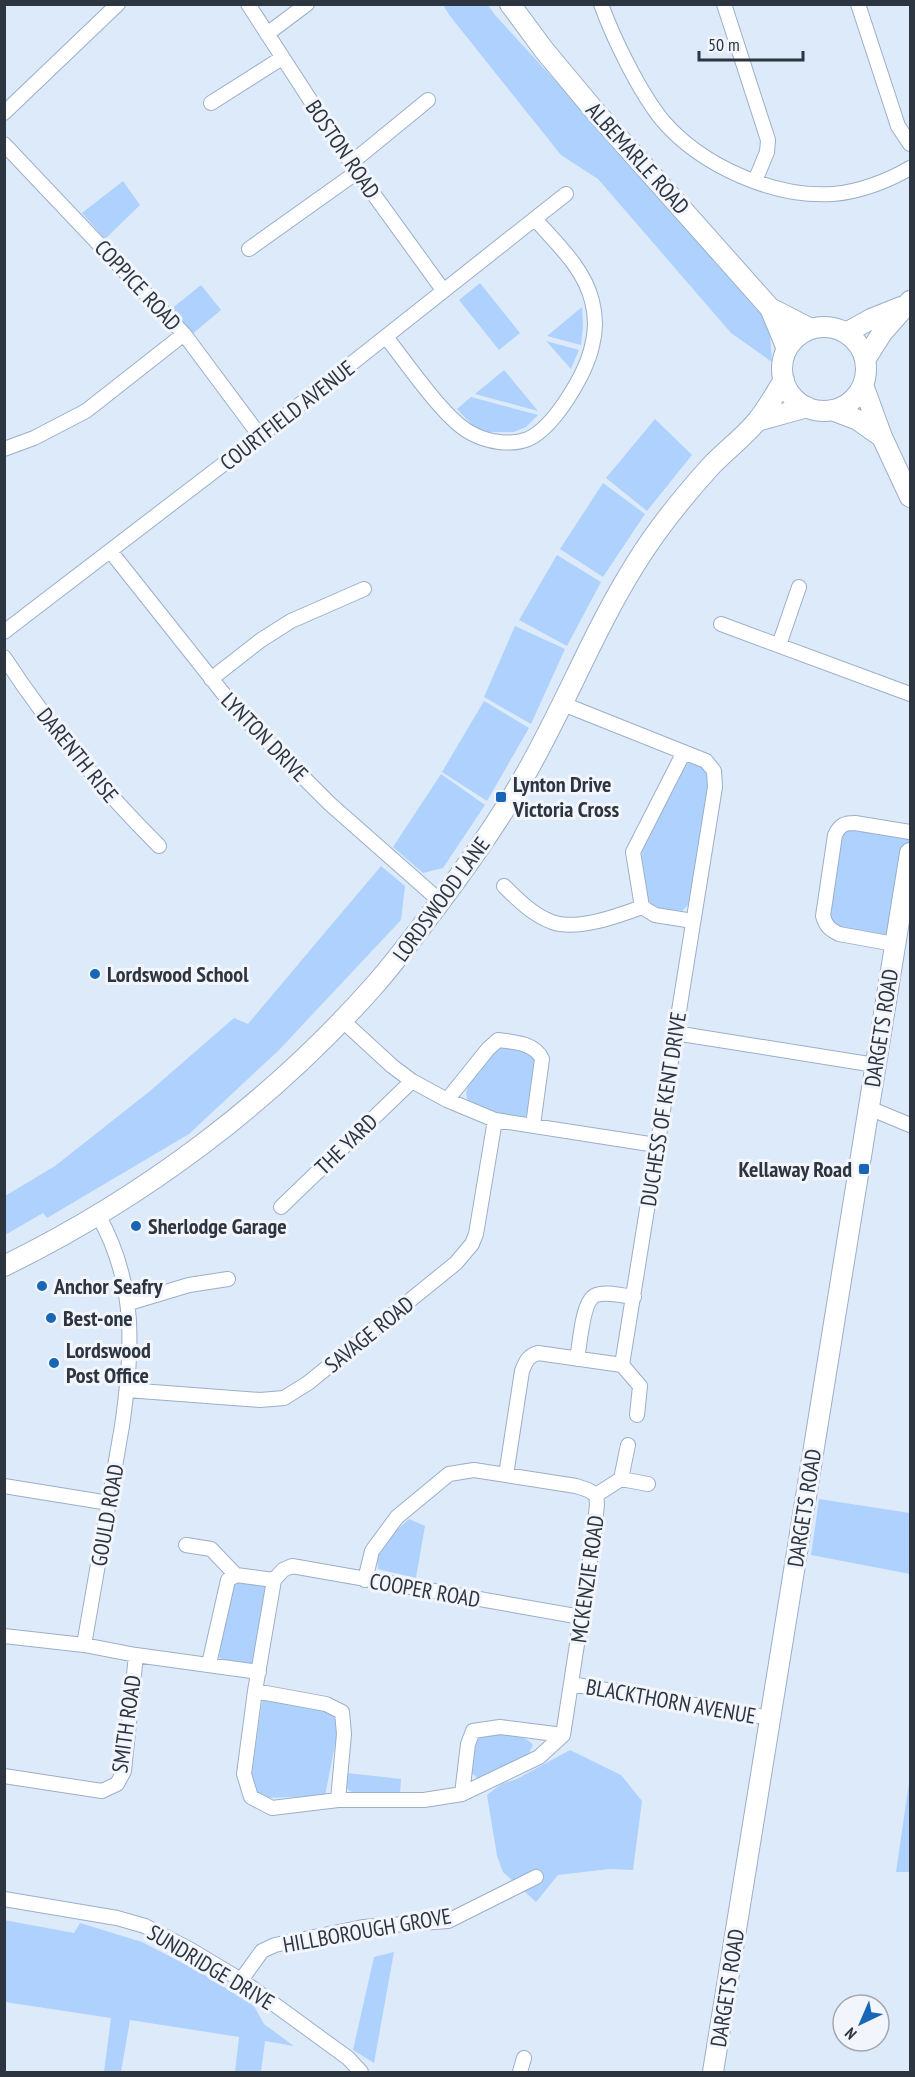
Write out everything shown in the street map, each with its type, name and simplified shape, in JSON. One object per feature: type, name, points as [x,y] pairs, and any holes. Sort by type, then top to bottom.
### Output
[{"type":"street","points":[[4,113],[118,4]]},
{"type":"street","name":"BOSTON ROAD","points":[[248,4],[354,167],[442,290]]},
{"type":"street","points":[[267,34],[308,4]]},
{"type":"street","name":"ALBEMARLE ROAD","points":[[510,4],[544,50],[594,110],[770,308],[787,349]]},
{"type":"street","points":[[601,4],[609,27],[663,120],[693,149],[727,171],[804,194],[834,194],[857,190],[897,176],[910,168]]},
{"type":"street","points":[[724,4],[768,140],[767,152],[755,181]]},
{"type":"street","points":[[858,4],[897,126],[910,144]]},
{"type":"street","points":[[211,103],[282,58]]},
{"type":"street","points":[[249,249],[354,167],[429,100]]},
{"type":"street","name":"COPPICE ROAD","points":[[4,144],[184,334],[260,436]]},
{"type":"street","name":"COURTFIELD AVENUE","points":[[4,632],[260,436],[566,194]]},
{"type":"street","points":[[386,337],[440,405],[458,425],[471,434],[503,443],[518,442],[535,435],[549,422],[574,386],[592,349],[595,316],[592,300],[579,270],[535,219]]},
{"type":"street","points":[[846,333],[908,303]]},
{"type":"street","points":[[865,360],[882,333],[908,303]]},
{"type":"street","name":"ALBEMARLE ROAD","points":[[770,308],[811,329]]},
{"type":"street","points":[[787,349],[797,337],[811,329],[823,327],[835,328],[846,333],[858,345],[865,360],[866,373],[863,386],[850,402],[832,410]]},
{"type":"street","points":[[4,449],[34,438],[86,411],[184,334]]},
{"type":"street","name":"LORDSWOOD LANE","points":[[4,1266],[98,1215],[171,1167],[240,1116],[342,1020],[402,954],[505,810],[563,704],[606,615],[648,546],[710,467],[757,421],[784,380],[782,365],[787,349]]},
{"type":"street","points":[[784,380],[792,396],[807,407]]},
{"type":"street","points":[[863,386],[882,437],[910,495]]},
{"type":"street","name":"LORDSWOOD LANE","points":[[757,421],[807,407],[819,411],[832,410]]},
{"type":"street","points":[[832,410],[858,420],[882,437]]},
{"type":"street","name":"LYNTON DRIVE","points":[[111,552],[238,712],[322,797],[440,901]]},
{"type":"street","points":[[779,645],[799,587]]},
{"type":"street","points":[[211,679],[261,640],[291,621],[364,590]]},
{"type":"street","points":[[721,624],[910,694]]},
{"type":"street","name":"DARENTH RISE","points":[[4,657],[62,739],[116,803],[159,846]]},
{"type":"street","name":"DUCHESS OF KENT DRIVE","points":[[563,704],[706,761],[714,771],[716,787],[622,1365]]},
{"type":"street","points":[[684,753],[633,852],[642,907],[655,915],[693,921]]},
{"type":"street","name":"DARGETS ROAD","points":[[894,944],[839,934],[831,930],[823,916],[835,835],[839,827],[845,823],[855,823],[910,832]]},
{"type":"street","name":"DARGETS ROAD","points":[[713,2073],[910,853]]},
{"type":"street","points":[[504,886],[522,904],[553,922],[570,924],[613,918],[642,907]]},
{"type":"street","points":[[342,1020],[392,1066],[412,1081],[447,1100],[495,1120],[656,1145]]},
{"type":"street","points":[[675,1033],[875,1065]]},
{"type":"street","points":[[447,1100],[488,1049],[498,1041],[523,1044],[539,1053],[542,1059],[533,1125]]},
{"type":"street","name":"THE YARD","points":[[281,1206],[412,1081]]},
{"type":"street","points":[[869,1108],[910,1125]]},
{"type":"street","name":"SAVAGE ROAD","points":[[127,1390],[260,1400],[284,1398],[308,1383],[456,1263],[472,1244],[480,1217],[495,1120]]},
{"type":"street","name":"GOULD ROAD","points":[[84,1645],[127,1390],[130,1340],[129,1303],[115,1251],[98,1215]]},
{"type":"street","points":[[129,1303],[189,1285],[228,1279]]},
{"type":"street","points":[[578,1359],[587,1302],[594,1295],[603,1293],[634,1297]]},
{"type":"street","points":[[506,1475],[522,1371],[526,1360],[531,1355],[538,1353],[622,1365],[640,1386],[637,1415]]},
{"type":"street","points":[[621,1479],[628,1445]]},
{"type":"street","name":"MCKENZIE ROAD","points":[[365,1580],[372,1551],[397,1517],[449,1474],[474,1470],[576,1486],[596,1495],[594,1534],[572,1684],[562,1735]]},
{"type":"street","points":[[596,1495],[621,1479],[648,1484]]},
{"type":"street","points":[[4,1486],[109,1503]]},
{"type":"street","points":[[186,1545],[211,1549],[236,1575],[274,1580],[244,1774],[251,1797],[272,1808],[338,1800],[424,1800],[462,1794],[539,1757],[562,1735]]},
{"type":"street","name":"COOPER ROAD","points":[[274,1580],[283,1570],[292,1566],[581,1617]]},
{"type":"street","points":[[208,1664],[226,1586],[228,1580],[236,1575]]},
{"type":"street","points":[[4,1636],[84,1645],[136,1655],[259,1672]]},
{"type":"street","name":"SMITH ROAD","points":[[4,1776],[102,1791],[117,1784],[124,1771],[136,1655]]},
{"type":"street","name":"BLACKTHORN AVENUE","points":[[572,1684],[770,1718]]},
{"type":"street","points":[[255,1692],[326,1704],[342,1712],[344,1734],[338,1800]]},
{"type":"street","points":[[462,1794],[468,1744],[473,1731],[500,1727],[562,1735]]},
{"type":"street","name":"HILLBOROUGH GROVE","points":[[241,1980],[262,1951],[275,1945],[363,1928],[448,1920],[536,1877]]},
{"type":"street","name":"SUNDRIDGE DRIVE","points":[[4,1899],[117,1918],[145,1926],[241,1980],[348,2058],[361,2073]]},
{"type":"street","points":[[520,2073],[524,2058]]},
{"type":"shaded area","points":[[443,5],[488,5],[687,224],[769,321],[772,362],[731,333],[598,179],[561,155]]},
{"type":"shaded area","points":[[123,181],[140,205],[105,239],[82,213]]},
{"type":"shaded area","points":[[480,283],[520,333],[499,350],[459,300]]},
{"type":"shaded area","points":[[201,285],[221,310],[190,336],[170,310]]},
{"type":"shaded area","points":[[582,307],[581,345],[547,336]]},
{"type":"shaded area","points":[[546,341],[579,350],[571,369]]},
{"type":"shaded area","points":[[504,370],[538,411],[475,394]]},
{"type":"shaded area","points":[[471,397],[538,415],[526,427],[514,432],[485,432],[473,426],[457,409]]},
{"type":"shaded area","points":[[655,419],[692,455],[647,511],[606,478]]},
{"type":"shaded area","points":[[603,483],[645,514],[603,577],[560,549]]},
{"type":"shaded area","points":[[557,555],[601,582],[567,646],[519,620]]},
{"type":"shaded area","points":[[515,626],[565,649],[531,724],[484,697]]},
{"type":"shaded area","points":[[484,701],[529,728],[487,801],[442,772]]},
{"type":"shaded area","points":[[698,762],[706,768],[709,784],[690,903],[682,911],[661,909],[651,904],[646,897],[641,862],[642,852],[684,765]]},
{"type":"shaded area","points":[[441,774],[485,805],[443,868],[423,873],[393,847]]},
{"type":"shaded area","points":[[839,827],[910,832],[910,853],[894,944],[826,925]]},
{"type":"shaded area","points":[[381,866],[405,886],[401,920],[279,1050],[189,1134],[47,1218],[43,1213],[5,1235],[5,1196],[55,1166],[150,1091],[234,1018],[248,1024]]},
{"type":"shaded area","points":[[503,1044],[524,1051],[535,1060],[528,1113],[524,1119],[484,1110],[467,1098],[466,1092],[473,1077],[485,1061]]},
{"type":"shaded area","points":[[819,1499],[910,1513],[910,1574],[811,1555]]},
{"type":"shaded area","points":[[409,1519],[425,1526],[416,1578],[378,1569],[377,1553],[385,1541]]},
{"type":"shaded area","points":[[232,1581],[263,1584],[270,1590],[253,1664],[247,1668],[224,1662],[219,1657],[228,1590]]},
{"type":"shaded area","points":[[268,1697],[324,1706],[340,1719],[325,1796],[264,1798],[254,1791],[251,1777],[262,1702]]},
{"type":"shaded area","points":[[485,1732],[517,1736],[533,1745],[529,1753],[479,1780],[469,1770],[476,1736]]},
{"type":"shaded area","points":[[570,1750],[621,1775],[642,1801],[633,1870],[609,1869],[558,1875],[536,1902],[503,1872],[497,1856],[487,1795],[501,1784],[517,1779]]},
{"type":"shaded area","points":[[347,1773],[401,1779],[400,1794],[353,1793],[346,1788]]},
{"type":"shaded area","points":[[910,1776],[910,1872],[896,1872]]},
{"type":"shaded area","points":[[4,1920],[74,1933],[80,1923],[142,1942],[200,1972],[254,2006],[264,2024],[294,2046],[265,2041],[261,2072],[235,2072],[239,2037],[130,2020],[121,2072],[104,2072],[111,2018],[5,2002]]},
{"type":"shaded area","points":[[394,1952],[374,2063],[353,2050],[374,1957]]},
{"type":"place","name":"Lynton Drive Victoria Cross","points":[[501,797]]},
{"type":"place","name":"Lordswood School","points":[[95,974]]},
{"type":"place","name":"Kellaway Road","points":[[864,1169]]},
{"type":"place","name":"Sherlodge Garage","points":[[136,1226]]},
{"type":"place","name":"Anchor Seafry","points":[[42,1286]]},
{"type":"place","name":"Best-one","points":[[51,1318]]},
{"type":"place","name":"Lordswood Post Office","points":[[54,1363]]}]
